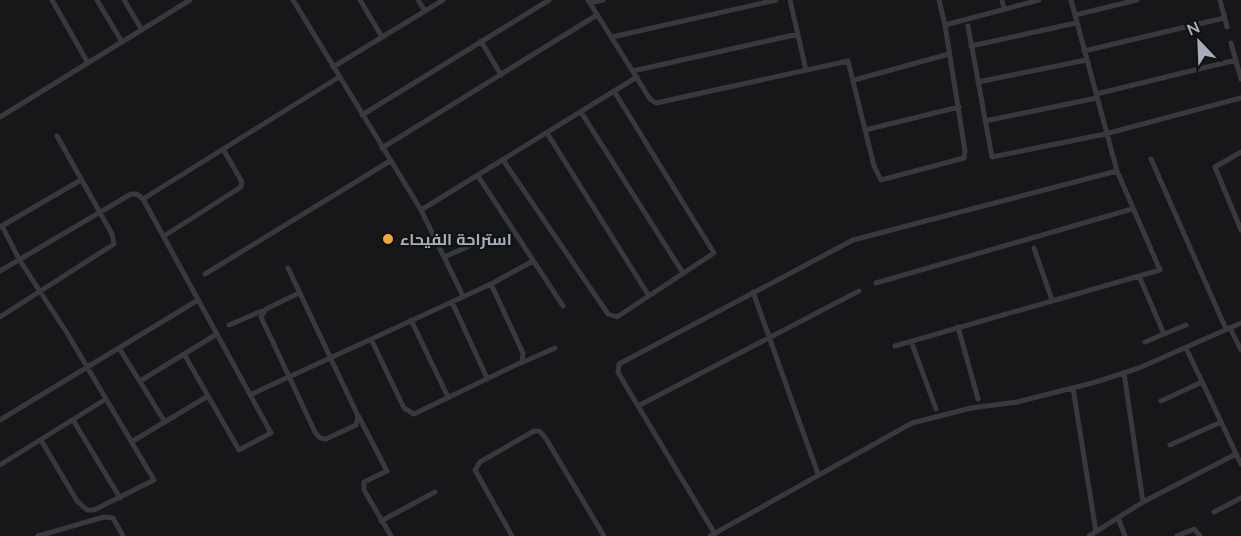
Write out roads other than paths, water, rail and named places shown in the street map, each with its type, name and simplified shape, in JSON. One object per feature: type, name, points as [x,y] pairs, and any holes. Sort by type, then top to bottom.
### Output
[{"type":"street","points":[[52,0],[88,63]]},
{"type":"street","points":[[97,0],[122,42]]},
{"type":"street","points":[[124,0],[142,30]]},
{"type":"street","points":[[0,117],[190,0]]},
{"type":"street","points":[[293,0],[421,210],[463,296]]},
{"type":"street","points":[[360,0],[382,37]]},
{"type":"street","points":[[418,0],[425,11]]},
{"type":"street","points":[[333,67],[443,0]]},
{"type":"street","points":[[362,115],[549,0]]},
{"type":"street","points":[[603,0],[589,2],[656,103],[845,60],[850,64],[877,177],[885,180],[964,158],[958,107],[939,0]]},
{"type":"street","points":[[612,38],[776,0]]},
{"type":"street","points":[[790,0],[806,70]]},
{"type":"street","points":[[1002,0],[1004,9]]},
{"type":"street","points":[[945,25],[1039,0]]},
{"type":"street","points":[[895,346],[1160,270],[1117,171],[1071,0]]},
{"type":"street","points":[[1075,15],[1137,0]]},
{"type":"street","points":[[1220,0],[1227,27]]},
{"type":"street","points":[[382,148],[597,15]]},
{"type":"street","points":[[1084,51],[1224,18]]},
{"type":"street","points":[[972,46],[1076,23]]},
{"type":"street","points":[[968,27],[990,154],[995,158],[1106,134],[1241,98]]},
{"type":"street","points":[[633,71],[798,34]]},
{"type":"street","points":[[481,41],[501,75]]},
{"type":"street","points":[[1231,43],[1241,79]]},
{"type":"street","points":[[854,80],[949,54]]},
{"type":"street","points":[[978,82],[1086,60]]},
{"type":"street","points":[[985,121],[1096,96],[1236,60]]},
{"type":"street","points":[[143,199],[339,77]]},
{"type":"street","points":[[421,210],[637,77]]},
{"type":"street","points":[[503,160],[608,314],[617,317],[713,256],[714,250],[614,92]]},
{"type":"street","points":[[865,130],[958,107]]},
{"type":"street","points":[[581,111],[683,273]]},
{"type":"street","points":[[547,133],[649,296]]},
{"type":"street","points":[[0,316],[112,247],[114,239],[57,136]]},
{"type":"street","points":[[164,236],[241,187],[242,182],[224,149]]},
{"type":"street","points":[[1241,152],[1215,167],[1241,230]]},
{"type":"street","points":[[1151,159],[1228,328],[1241,350]]},
{"type":"street","points":[[205,274],[390,161]]},
{"type":"street","points":[[1117,171],[867,235],[848,242],[619,364],[618,372],[712,535],[912,423],[971,408],[1017,402],[1124,373],[1241,323]]},
{"type":"street","points":[[478,176],[563,306]]},
{"type":"street","points":[[41,440],[83,509],[94,510],[154,480],[133,441],[19,259],[1,226],[81,180]]},
{"type":"street","points":[[0,271],[131,194],[137,194],[143,199],[164,236],[252,394],[271,433],[239,450],[184,354]]},
{"type":"street","points":[[876,283],[1132,209]]},
{"type":"street","points":[[444,257],[483,240]]},
{"type":"street","points":[[1035,248],[1052,300]]},
{"type":"street","points":[[252,394],[491,284],[533,261]]},
{"type":"street","points":[[288,268],[356,412],[387,471],[368,479],[363,485],[390,536]]},
{"type":"street","points":[[1139,276],[1164,334]]},
{"type":"street","points":[[491,284],[524,356],[519,364]]},
{"type":"street","points":[[638,406],[859,291]]},
{"type":"street","points":[[753,292],[818,474]]},
{"type":"street","points":[[229,325],[299,293]]},
{"type":"street","points":[[0,420],[198,300]]},
{"type":"street","points":[[452,302],[487,378]]},
{"type":"street","points":[[266,309],[262,313],[262,319],[288,378],[320,438],[326,439],[356,425],[358,419],[356,412]]},
{"type":"street","points":[[411,320],[448,397]]},
{"type":"street","points":[[1145,342],[1186,325]]},
{"type":"street","points":[[958,327],[978,399]]},
{"type":"street","points":[[140,381],[217,334]]},
{"type":"street","points":[[371,339],[408,413],[414,414],[555,348]]},
{"type":"street","points":[[911,341],[936,410]]},
{"type":"street","points":[[119,348],[165,422]]},
{"type":"street","points":[[1186,348],[1241,464]]},
{"type":"street","points":[[1124,373],[1143,502]]},
{"type":"street","points":[[1161,400],[1202,382]]},
{"type":"street","points":[[1073,388],[1096,532]]},
{"type":"street","points":[[133,441],[208,396]]},
{"type":"street","points":[[0,465],[106,399]]},
{"type":"street","points":[[73,420],[120,498]]},
{"type":"street","points":[[1170,445],[1221,422]]},
{"type":"street","points":[[512,536],[475,470],[480,462],[534,430],[539,430],[545,437],[604,536]]},
{"type":"street","points":[[1089,536],[1143,502],[1236,454]]},
{"type":"street","points":[[381,521],[435,492]]},
{"type":"street","points":[[1214,512],[1241,498]]},
{"type":"street","points":[[38,536],[104,517],[113,518],[123,536]]},
{"type":"street","points":[[1118,518],[1125,536]]},
{"type":"street","points":[[1177,536],[1192,529],[1200,536]]},
{"type":"place","name":"استراحة الفيحاء","points":[[388,239]]}]
